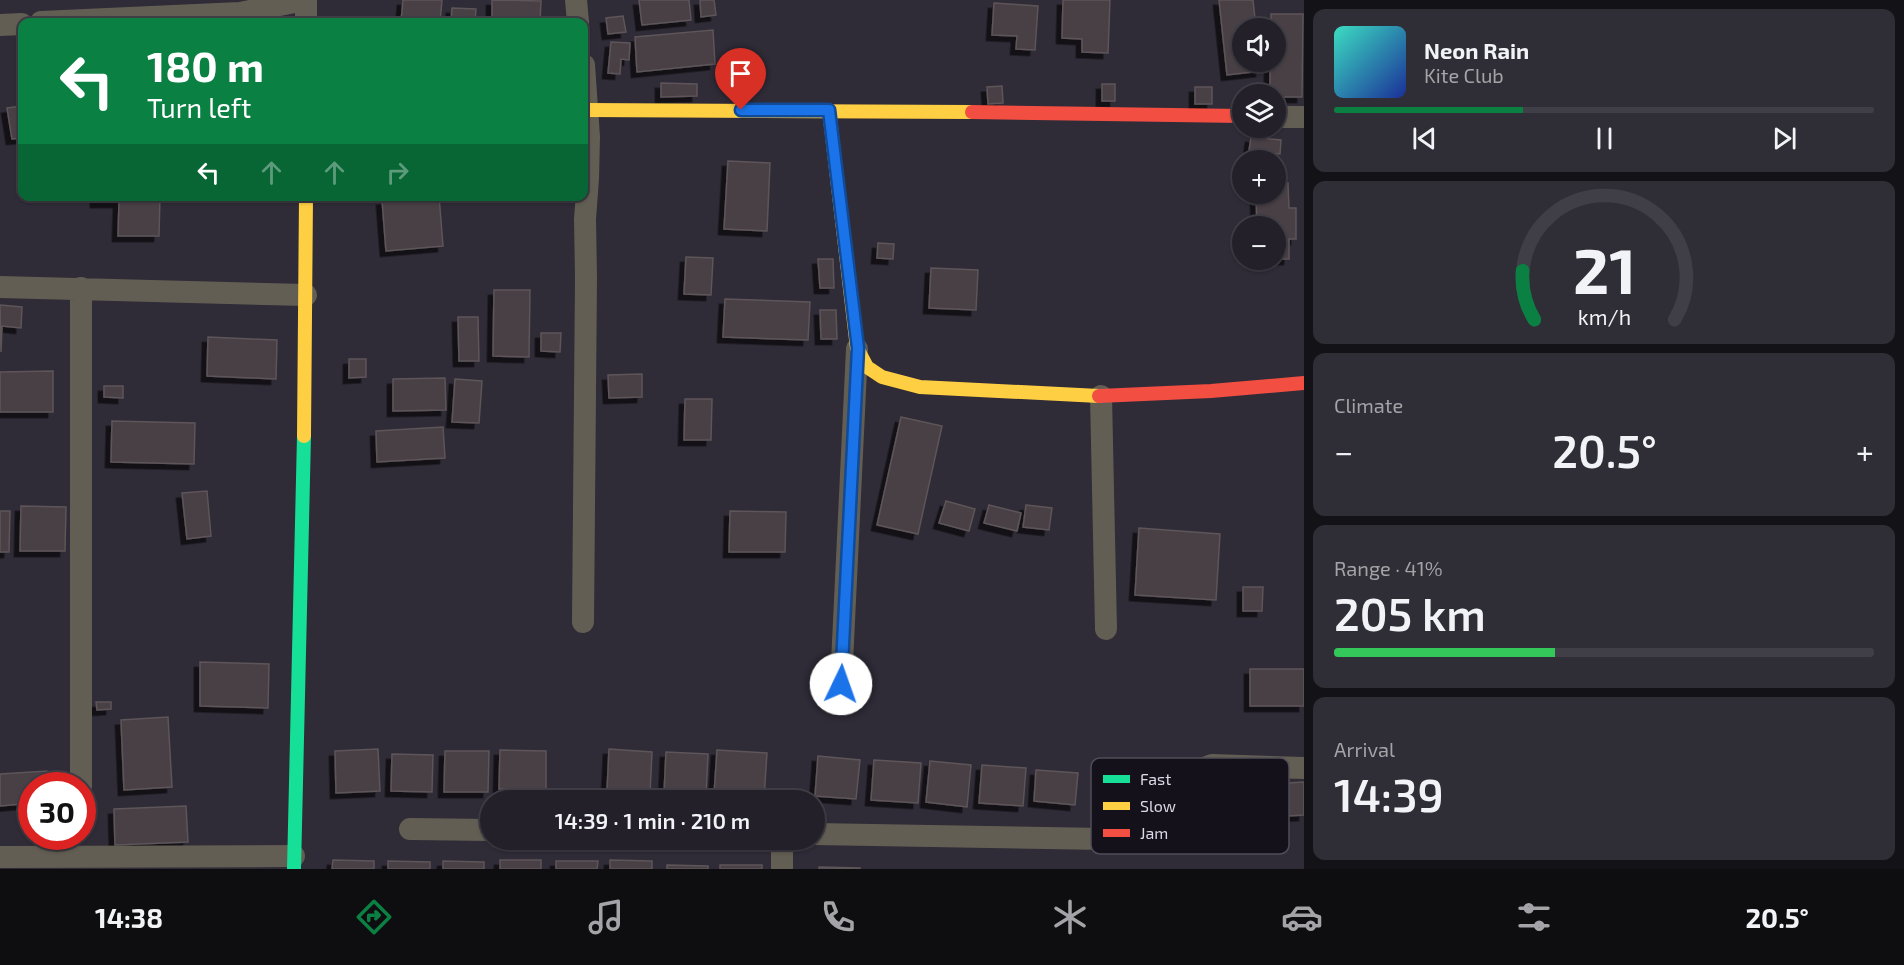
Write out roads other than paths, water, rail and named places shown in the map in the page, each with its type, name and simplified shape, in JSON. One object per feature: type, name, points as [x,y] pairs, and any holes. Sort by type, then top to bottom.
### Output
[{"type":"street","points":[[61,18],[107,9],[240,13],[305,0],[306,18]]},
{"type":"street","points":[[576,0],[578,18]]},
{"type":"street","points":[[0,25],[18,24]]},
{"type":"street","points":[[588,110],[829,110],[1232,116]]},
{"type":"street","points":[[829,110],[858,348],[841,684]]},
{"type":"street","points":[[1286,117],[1304,117]]},
{"type":"street","points":[[588,135],[588,165]]},
{"type":"street","points":[[96,848],[294,862],[306,201]]},
{"type":"street","points":[[583,622],[586,201]]},
{"type":"street","points":[[0,287],[306,295]]},
{"type":"street","points":[[81,288],[81,772]]},
{"type":"street","points":[[858,348],[867,367],[882,377],[920,387],[1101,396],[1211,391],[1304,383]]},
{"type":"street","points":[[1101,396],[1106,628]]},
{"type":"street","points":[[1289,768],[1304,768]]},
{"type":"street","points":[[410,830],[480,830]]},
{"type":"street","points":[[825,834],[1091,839]]},
{"type":"street","points":[[0,857],[57,850]]},
{"type":"street","points":[[782,850],[782,869]]}]
